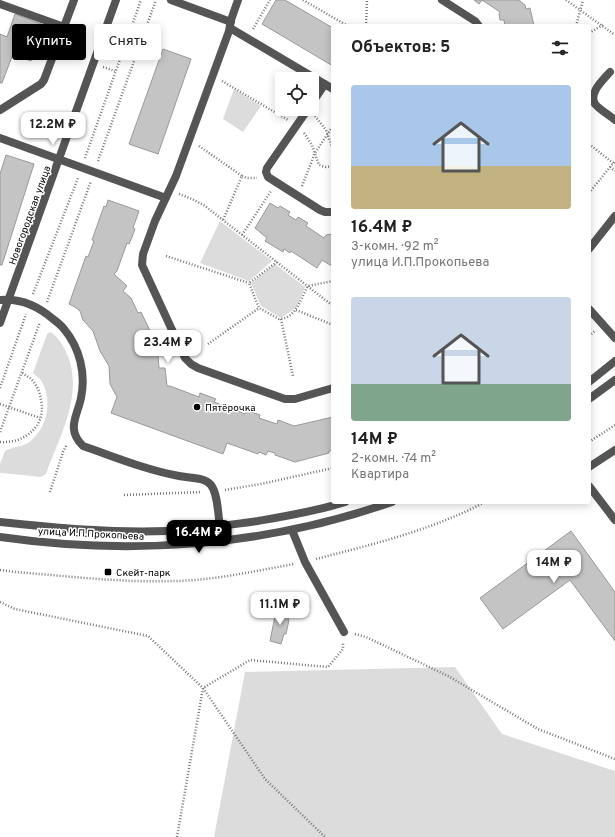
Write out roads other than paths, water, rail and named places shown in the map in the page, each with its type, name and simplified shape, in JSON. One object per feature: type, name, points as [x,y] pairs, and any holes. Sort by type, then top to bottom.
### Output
[{"type":"street","points":[[65,24],[74,0]]},
{"type":"street","name":"Новогородская улица","points":[[0,324],[116,0]]},
{"type":"street","points":[[171,0],[230,25],[247,38],[331,88]]},
{"type":"street","points":[[238,0],[189,139],[143,254],[143,268],[188,362],[198,368],[285,398],[295,399],[331,389]]},
{"type":"street","points":[[442,0],[477,24]]},
{"type":"street","points":[[0,4],[56,24]]},
{"type":"street","points":[[0,110],[41,84],[52,60]]},
{"type":"street","points":[[610,72],[595,91],[594,98],[595,104],[615,120]]},
{"type":"street","points":[[319,93],[325,84]]},
{"type":"street","points":[[303,116],[267,168],[266,172],[268,177],[276,183],[320,210],[331,212]]},
{"type":"street","points":[[0,138],[94,172],[168,194]]},
{"type":"street","points":[[591,246],[615,216]]},
{"type":"street","points":[[0,300],[9,299],[30,304],[44,311],[64,329],[76,347],[81,362],[83,381],[81,398],[74,422],[75,434],[83,446],[148,469],[208,482],[215,492],[222,542]]},
{"type":"street","points":[[591,311],[615,338]]},
{"type":"street","points":[[591,380],[615,361]]},
{"type":"street","points":[[591,398],[615,380]]},
{"type":"street","points":[[591,466],[615,450]]},
{"type":"street","points":[[591,489],[615,520]]},
{"type":"street","name":"улица И.П.Прокопьева","points":[[0,522],[51,528],[111,531],[168,531],[220,527],[287,516],[337,504]]},
{"type":"street","name":"улица И.П.Прокопьева","points":[[0,537],[54,543],[109,546],[168,546],[222,542],[292,530],[367,511],[386,504]]},
{"type":"street","points":[[287,516],[305,562],[344,632]]},
{"type":"place","name":"Пятёрочка","points":[[197,407]]},
{"type":"place","name":"Скейт-парк","points":[[108,572]]}]
